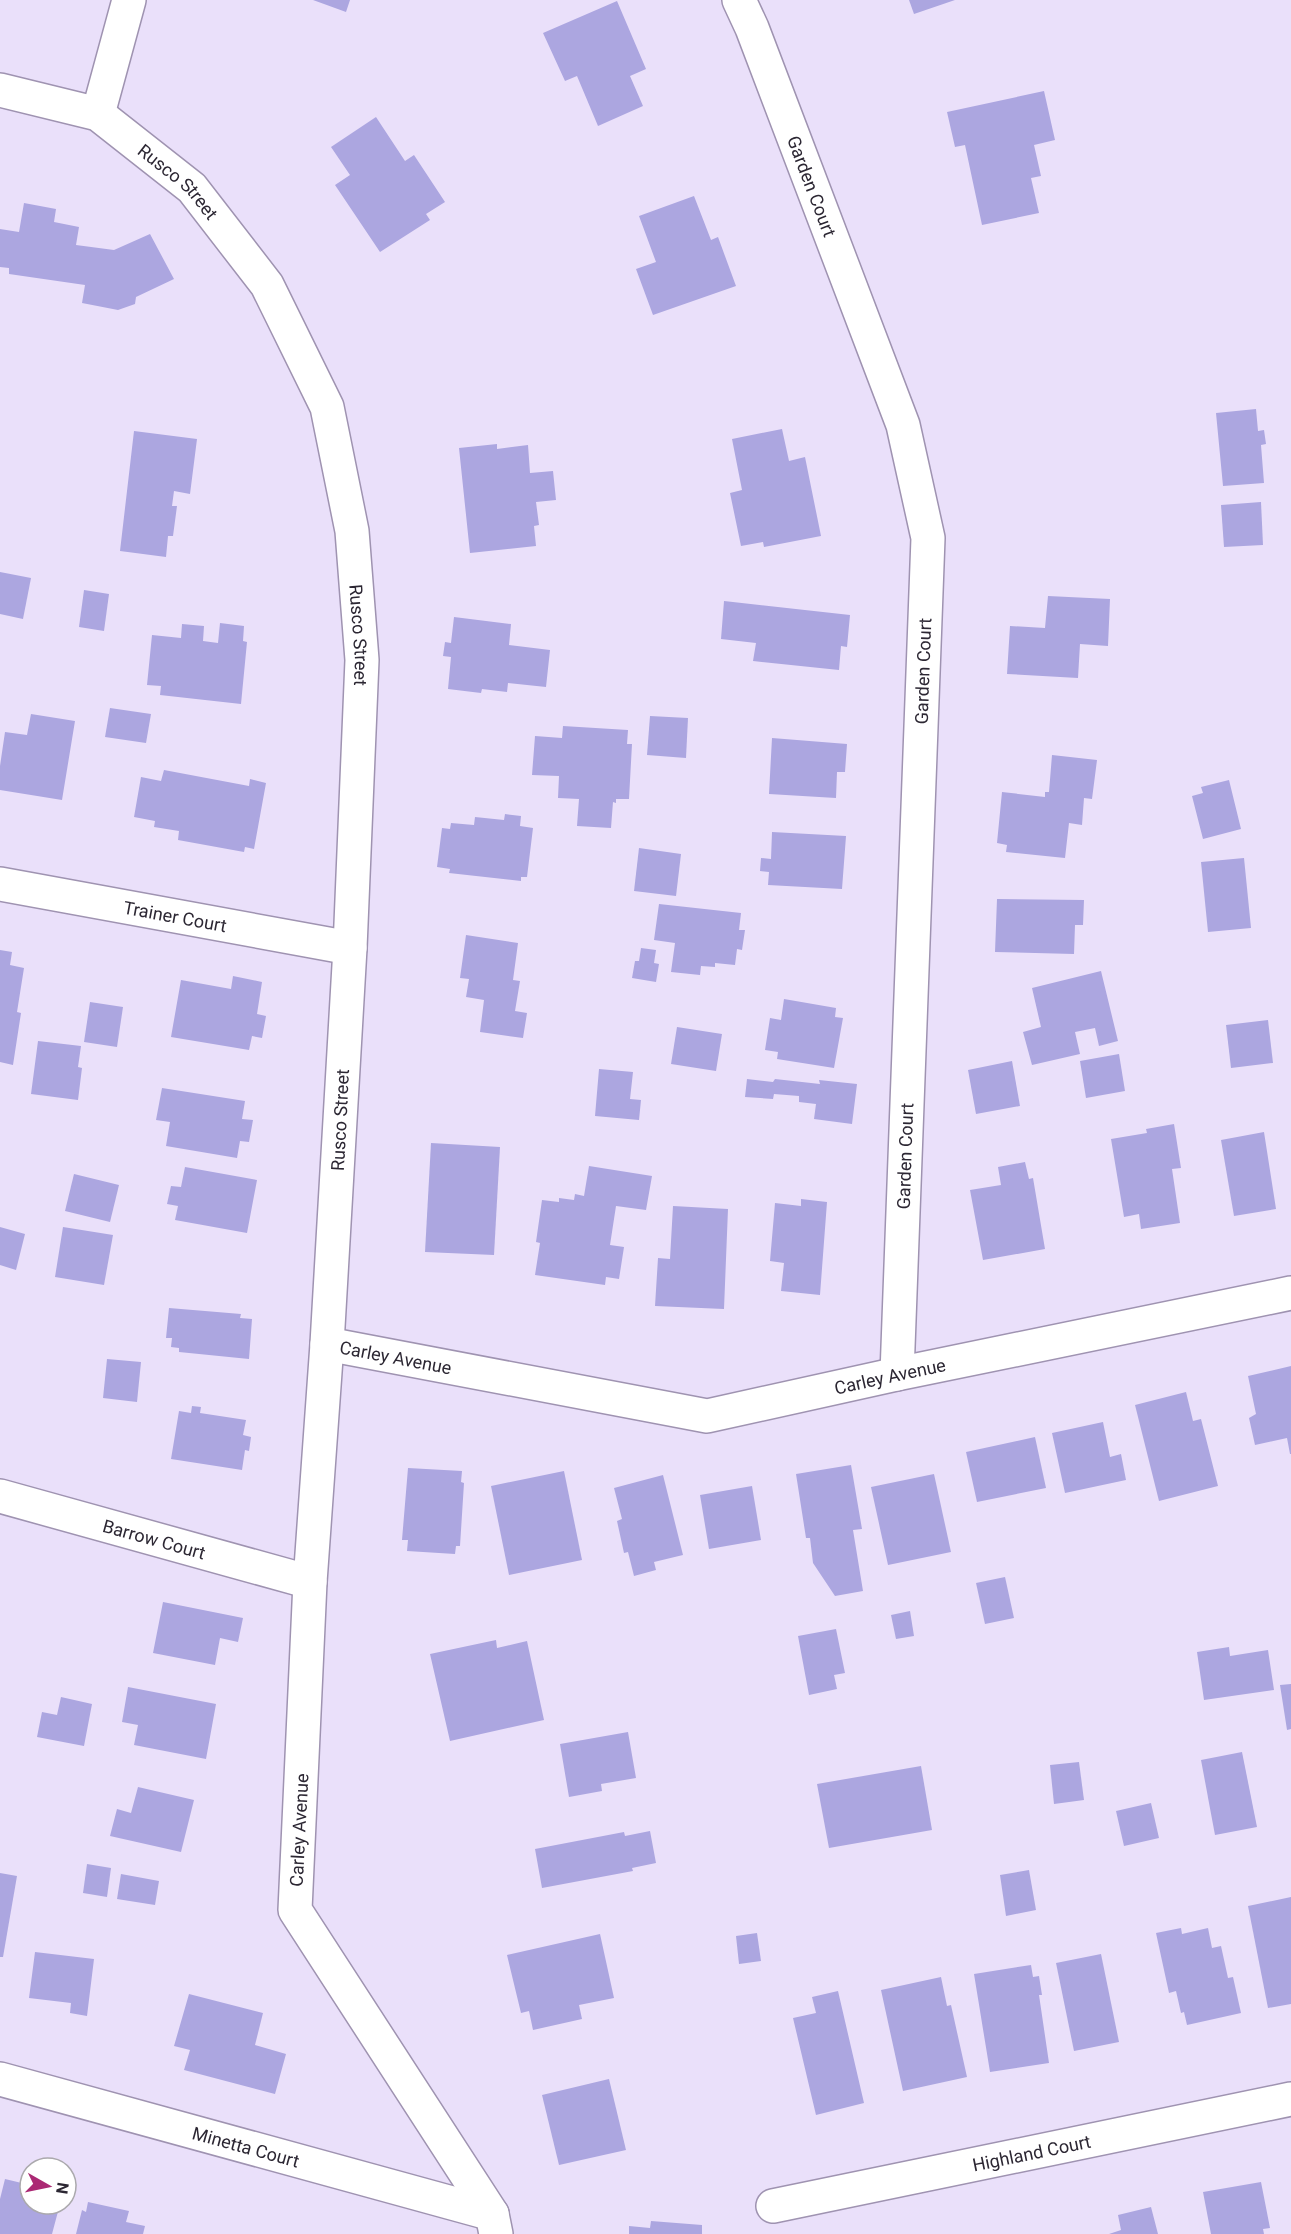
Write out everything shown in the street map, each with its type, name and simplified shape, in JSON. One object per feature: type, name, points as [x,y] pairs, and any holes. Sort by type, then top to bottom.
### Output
[{"type":"street","points":[[98,114],[129,0]]},
{"type":"street","name":"Garden Court","points":[[739,0],[752,28],[903,425],[928,538],[897,1374]]},
{"type":"street","name":"Rusco Street","points":[[0,90],[98,114],[192,188],[267,285],[327,407],[352,531],[362,660],[350,948],[327,1344]]},
{"type":"street","name":"Trainer Court","points":[[0,884],[350,948]]},
{"type":"street","name":"Carley Avenue","points":[[494,2224],[295,1910],[310,1582],[327,1344],[707,1416],[897,1374],[1291,1293]]},
{"type":"street","name":"Barrow Court","points":[[0,1496],[310,1582]]},
{"type":"street","name":"Minetta Court","points":[[0,2079],[494,2224]]},
{"type":"street","name":"Highland Court","points":[[772,2206],[1291,2099]]},
{"type":"building","points":[[313,0],[350,0],[346,12]]},
{"type":"building","points":[[909,0],[955,0],[914,14]]},
{"type":"building","points":[[617,1],[646,69],[630,76],[643,106],[598,126],[577,76],[565,81],[543,33]]},
{"type":"building","points":[[1044,91],[1055,140],[1034,145],[1041,176],[1031,178],[1039,213],[982,225],[965,145],[955,147],[947,112]]},
{"type":"building","points":[[376,117],[405,161],[414,155],[445,202],[426,214],[430,220],[380,252],[335,185],[350,175],[331,147]]},
{"type":"building","points":[[694,196],[711,240],[718,237],[736,286],[653,315],[636,269],[656,262],[639,216]]},
{"type":"building","points":[[24,203],[56,209],[54,222],[79,227],[76,245],[114,250],[150,234],[174,279],[136,297],[135,304],[118,310],[82,303],[85,285],[9,274],[9,268],[0,267],[0,229],[19,232]]},
{"type":"building","points":[[1256,409],[1258,431],[1264,430],[1266,444],[1261,445],[1264,483],[1223,486],[1216,413]]},
{"type":"building","points":[[782,429],[789,461],[805,457],[821,536],[764,547],[763,542],[741,546],[730,493],[742,490],[732,439]]},
{"type":"building","points":[[134,431],[197,439],[190,494],[174,491],[172,506],[177,506],[173,536],[168,536],[166,557],[120,551]]},
{"type":"building","points":[[497,444],[497,449],[528,445],[530,473],[553,471],[556,500],[536,502],[539,525],[534,526],[536,546],[470,553],[459,448]]},
{"type":"building","points":[[1261,502],[1263,545],[1224,547],[1221,505]]},
{"type":"building","points":[[0,572],[31,578],[23,619],[0,614]]},
{"type":"building","points":[[84,590],[109,594],[104,631],[79,627]]},
{"type":"building","points":[[1048,596],[1110,599],[1108,646],[1080,644],[1078,678],[1007,674],[1010,626],[1045,628]]},
{"type":"building","points":[[724,601],[850,615],[847,647],[841,646],[839,670],[753,661],[756,643],[721,639]]},
{"type":"building","points":[[454,617],[511,624],[509,645],[550,650],[546,687],[508,683],[507,692],[482,689],[481,693],[448,689],[451,657],[443,656],[445,642],[451,643]]},
{"type":"building","points":[[220,623],[244,626],[243,641],[247,642],[241,704],[160,695],[161,686],[147,685],[152,635],[181,638],[182,624],[204,626],[203,641],[218,643]]},
{"type":"building","points":[[110,708],[151,714],[146,743],[105,737]]},
{"type":"building","points":[[31,714],[75,721],[62,800],[0,790],[0,766],[5,732],[27,735]]},
{"type":"building","points":[[650,716],[688,718],[686,758],[647,755]]},
{"type":"building","points":[[563,726],[628,730],[627,744],[632,744],[629,799],[616,799],[616,803],[613,802],[611,828],[577,826],[579,799],[558,798],[559,776],[532,775],[535,736],[562,738]]},
{"type":"building","points":[[772,738],[847,744],[845,772],[837,772],[836,798],[769,794]]},
{"type":"building","points":[[1052,755],[1097,760],[1092,799],[1084,798],[1082,825],[1069,823],[1065,858],[1006,852],[1007,845],[997,843],[1002,792],[1045,797],[1045,792],[1049,792]]},
{"type":"building","points":[[164,770],[249,786],[250,779],[266,783],[254,849],[245,847],[244,852],[178,840],[179,831],[154,827],[155,821],[134,817],[141,777],[161,781]]},
{"type":"building","points":[[1229,780],[1241,829],[1203,839],[1192,796],[1203,793],[1201,787]]},
{"type":"building","points":[[505,814],[521,816],[520,826],[533,828],[527,877],[521,877],[521,881],[449,873],[450,869],[437,867],[442,828],[450,829],[451,823],[474,825],[475,817],[504,820]]},
{"type":"building","points":[[772,832],[846,836],[842,889],[768,885],[769,872],[760,871],[761,858],[771,859]]},
{"type":"building","points":[[639,848],[681,854],[676,896],[634,891]]},
{"type":"building","points":[[1244,858],[1251,928],[1208,932],[1201,862]]},
{"type":"building","points":[[997,899],[1084,900],[1083,925],[1075,925],[1074,954],[995,952]]},
{"type":"building","points":[[659,904],[741,913],[739,930],[745,930],[742,950],[737,949],[735,965],[715,963],[715,967],[701,966],[700,975],[671,972],[675,943],[654,940]]},
{"type":"building","points":[[466,935],[518,943],[513,980],[520,981],[515,1011],[527,1013],[523,1038],[480,1032],[484,1000],[466,997],[469,979],[460,978]]},
{"type":"building","points":[[641,948],[656,950],[654,963],[659,964],[656,982],[632,978],[635,961],[639,961]]},
{"type":"building","points":[[0,950],[12,952],[10,965],[24,968],[17,1012],[21,1013],[13,1065],[0,1062]]},
{"type":"building","points":[[1101,971],[1118,1041],[1099,1046],[1095,1028],[1075,1032],[1080,1054],[1032,1065],[1023,1032],[1041,1027],[1032,988]]},
{"type":"building","points":[[233,976],[262,982],[257,1014],[266,1016],[262,1038],[252,1036],[249,1050],[171,1037],[181,980],[231,989]]},
{"type":"building","points":[[784,999],[836,1008],[835,1017],[843,1018],[834,1068],[777,1059],[778,1052],[765,1050],[770,1018],[781,1020]]},
{"type":"building","points":[[90,1002],[123,1007],[117,1047],[84,1042]]},
{"type":"building","points":[[1268,1020],[1273,1063],[1231,1068],[1226,1025]]},
{"type":"building","points":[[677,1027],[722,1034],[716,1071],[671,1064]]},
{"type":"building","points":[[38,1041],[81,1046],[78,1067],[82,1068],[78,1100],[31,1094]]},
{"type":"building","points":[[1119,1054],[1125,1091],[1086,1098],[1080,1061]]},
{"type":"building","points":[[1012,1061],[1020,1106],[976,1114],[968,1070]]},
{"type":"building","points":[[599,1069],[633,1072],[630,1099],[641,1100],[639,1120],[595,1116]]},
{"type":"building","points":[[747,1079],[773,1082],[775,1079],[820,1084],[819,1080],[857,1084],[852,1124],[814,1119],[816,1104],[799,1102],[799,1096],[774,1094],[773,1099],[745,1097]]},
{"type":"building","points":[[162,1088],[245,1101],[242,1119],[253,1120],[249,1142],[240,1141],[237,1158],[166,1146],[170,1122],[156,1120]]},
{"type":"building","points":[[1174,1124],[1181,1168],[1172,1169],[1180,1223],[1141,1229],[1139,1214],[1124,1217],[1111,1139],[1147,1133],[1146,1129]]},
{"type":"building","points":[[1264,1132],[1276,1209],[1234,1216],[1221,1140]]},
{"type":"building","points":[[431,1143],[500,1147],[494,1255],[425,1252]]},
{"type":"building","points":[[1025,1162],[1029,1179],[1033,1178],[1045,1249],[983,1260],[970,1190],[1001,1185],[998,1167]]},
{"type":"building","points":[[589,1166],[652,1176],[646,1210],[616,1206],[610,1245],[624,1247],[619,1279],[606,1277],[605,1285],[535,1275],[540,1243],[536,1242],[542,1200],[559,1202],[559,1198],[574,1200],[575,1194],[584,1196]]},
{"type":"building","points":[[185,1167],[257,1180],[247,1233],[175,1220],[178,1206],[167,1204],[171,1186],[181,1187]]},
{"type":"building","points":[[74,1174],[119,1185],[110,1222],[65,1211]]},
{"type":"building","points":[[801,1199],[827,1202],[820,1295],[781,1291],[784,1263],[770,1261],[775,1203],[801,1206]]},
{"type":"building","points":[[673,1206],[728,1209],[724,1309],[655,1306],[658,1258],[670,1259]]},
{"type":"building","points":[[0,1227],[25,1234],[16,1270],[0,1265]]},
{"type":"building","points":[[63,1227],[113,1235],[104,1285],[55,1277]]},
{"type":"building","points":[[169,1308],[241,1314],[240,1318],[252,1319],[249,1359],[179,1352],[179,1348],[171,1347],[172,1338],[166,1338]]},
{"type":"building","points":[[107,1359],[141,1362],[137,1402],[103,1398]]},
{"type":"building","points":[[1291,1366],[1290,1454],[1287,1438],[1255,1445],[1249,1418],[1256,1414],[1248,1376]]},
{"type":"building","points":[[1186,1392],[1193,1421],[1201,1419],[1218,1486],[1159,1501],[1135,1405]]},
{"type":"building","points":[[192,1406],[201,1407],[200,1413],[246,1420],[243,1435],[251,1437],[249,1451],[245,1450],[242,1470],[171,1459],[179,1411],[191,1413]]},
{"type":"building","points":[[1103,1422],[1110,1457],[1121,1454],[1126,1480],[1065,1493],[1052,1433]]},
{"type":"building","points":[[1035,1437],[1046,1488],[977,1502],[966,1452]]},
{"type":"building","points":[[851,1465],[862,1529],[853,1530],[863,1591],[835,1596],[813,1563],[810,1538],[806,1538],[796,1474]]},
{"type":"building","points":[[408,1468],[462,1471],[461,1482],[464,1483],[460,1546],[456,1546],[455,1554],[407,1551],[408,1540],[402,1540]]},
{"type":"building","points":[[564,1471],[582,1560],[509,1575],[491,1486]]},
{"type":"building","points":[[934,1474],[951,1552],[888,1565],[871,1487]]},
{"type":"building","points":[[663,1475],[683,1555],[654,1562],[656,1570],[634,1576],[628,1552],[624,1553],[617,1521],[622,1519],[614,1488]]},
{"type":"building","points":[[752,1486],[761,1540],[709,1549],[700,1495]]},
{"type":"building","points":[[1005,1577],[1014,1618],[985,1624],[976,1583]]},
{"type":"building","points":[[163,1602],[243,1618],[238,1642],[220,1638],[215,1665],[153,1653]]},
{"type":"building","points":[[910,1611],[914,1636],[896,1639],[891,1615]]},
{"type":"building","points":[[836,1629],[845,1673],[834,1675],[837,1689],[809,1695],[798,1636]]},
{"type":"building","points":[[496,1640],[497,1648],[527,1641],[544,1720],[450,1741],[430,1654]]},
{"type":"building","points":[[1229,1647],[1230,1656],[1268,1650],[1274,1690],[1204,1700],[1197,1652]]},
{"type":"building","points":[[1291,1684],[1291,1729],[1287,1730],[1280,1685]]},
{"type":"building","points":[[128,1687],[216,1704],[206,1759],[134,1745],[138,1725],[122,1722]]},
{"type":"building","points":[[61,1697],[92,1704],[84,1746],[37,1737],[42,1712],[57,1715]]},
{"type":"building","points":[[628,1732],[636,1778],[601,1784],[602,1791],[569,1797],[560,1744]]},
{"type":"building","points":[[1242,1752],[1257,1827],[1215,1835],[1201,1760]]},
{"type":"building","points":[[1079,1762],[1084,1800],[1054,1804],[1050,1765]]},
{"type":"building","points":[[921,1766],[932,1830],[829,1848],[817,1784]]},
{"type":"building","points":[[138,1787],[194,1800],[181,1852],[110,1836],[117,1809],[131,1813]]},
{"type":"building","points":[[1151,1803],[1159,1838],[1124,1846],[1116,1811]]},
{"type":"building","points":[[650,1831],[656,1863],[632,1868],[633,1871],[542,1888],[535,1849],[624,1832],[625,1836]]},
{"type":"building","points":[[87,1864],[111,1868],[107,1897],[83,1893]]},
{"type":"building","points":[[1029,1870],[1036,1910],[1006,1916],[1000,1875]]},
{"type":"building","points":[[0,1873],[17,1876],[3,1957],[0,1957]]},
{"type":"building","points":[[121,1874],[159,1881],[155,1905],[117,1899]]},
{"type":"building","points":[[1291,1897],[1291,2004],[1268,2008],[1248,1906]]},
{"type":"building","points":[[1181,1928],[1182,1934],[1208,1928],[1212,1948],[1221,1946],[1228,1978],[1233,1977],[1241,2013],[1187,2025],[1184,2012],[1181,2013],[1176,1991],[1169,1993],[1156,1933]]},
{"type":"building","points":[[757,1933],[761,1961],[739,1964],[736,1936]]},
{"type":"building","points":[[600,1934],[614,1998],[579,2005],[582,2019],[533,2030],[529,2011],[521,2013],[507,1955]]},
{"type":"building","points":[[35,1952],[94,1959],[87,2016],[70,2013],[71,2003],[29,1998]]},
{"type":"building","points":[[1101,1954],[1119,2042],[1074,2051],[1056,1963]]},
{"type":"building","points":[[1031,1965],[1033,1977],[1039,1976],[1042,1995],[1039,1995],[1049,2063],[990,2072],[974,1974]]},
{"type":"building","points":[[941,1977],[947,2006],[951,2005],[967,2077],[903,2091],[881,1990]]},
{"type":"building","points":[[838,1991],[864,2103],[816,2115],[793,2018],[816,2013],[812,1997]]},
{"type":"building","points":[[189,1994],[263,2013],[255,2045],[286,2054],[275,2094],[184,2070],[190,2050],[174,2046]]},
{"type":"building","points":[[609,2079],[626,2150],[559,2165],[542,2095]]},
{"type":"building","points":[[5,2179],[18,2182],[18,2216],[57,2216],[52,2234],[0,2234],[0,2199]]},
{"type":"building","points":[[1261,2182],[1270,2228],[1263,2229],[1264,2234],[1211,2234],[1203,2192]]},
{"type":"building","points":[[88,2202],[129,2211],[126,2222],[145,2226],[143,2234],[76,2234],[82,2210],[86,2212]]},
{"type":"building","points":[[1151,2207],[1158,2234],[1109,2234],[1121,2230],[1118,2215]]},
{"type":"building","points":[[651,2221],[702,2225],[702,2234],[629,2234],[629,2226],[650,2228]]}]
